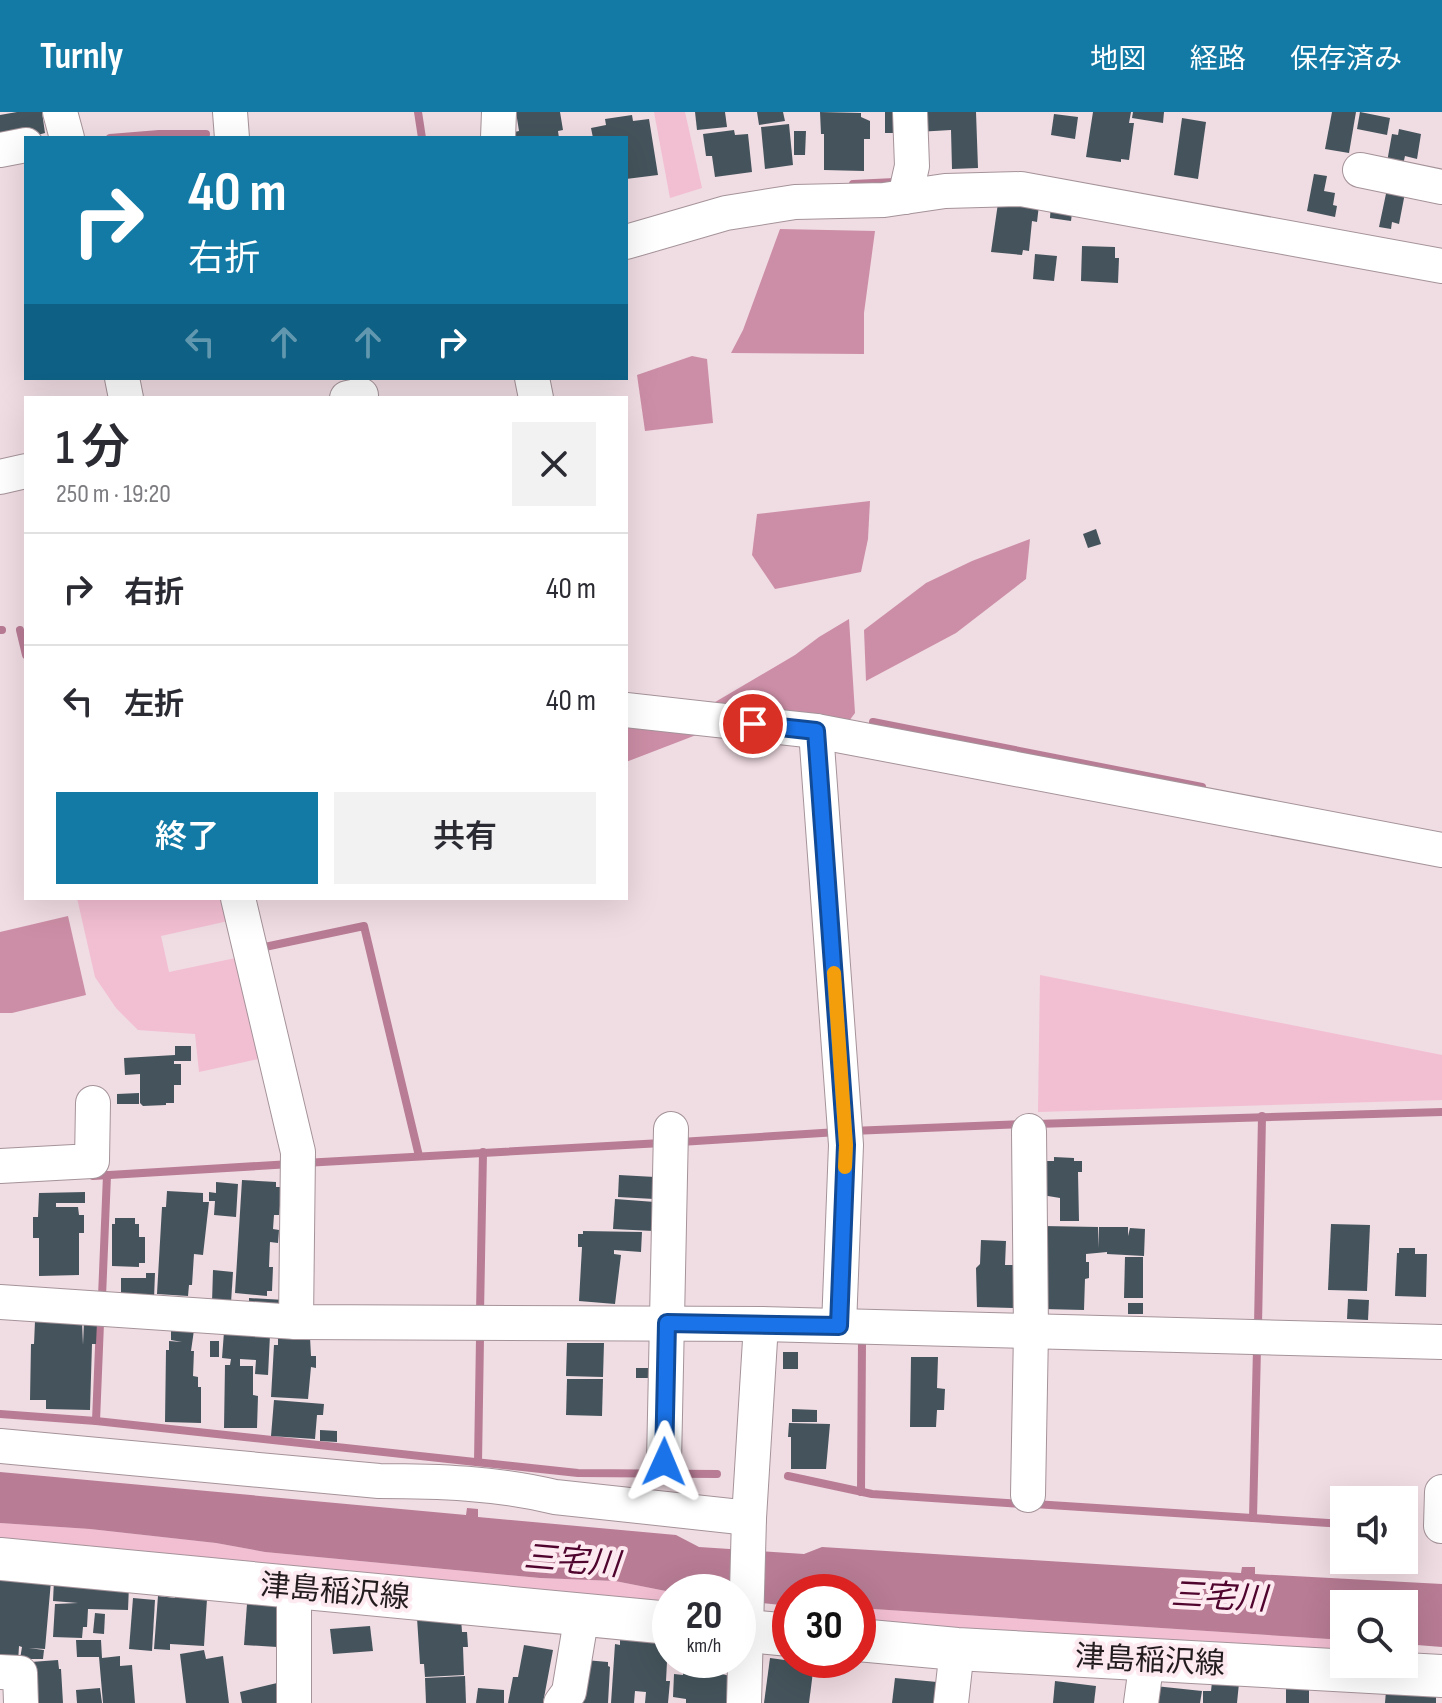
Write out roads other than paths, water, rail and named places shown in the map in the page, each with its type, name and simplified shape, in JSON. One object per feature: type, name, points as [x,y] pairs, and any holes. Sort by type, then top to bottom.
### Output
[{"type":"main road","name":"津島稲沢線","points":[[0,1559],[652,1621]]},
{"type":"main road","name":"津島稲沢線","points":[[876,1642],[957,1649],[1442,1676]]},
{"type":"street","points":[[230,112],[232,136]]},
{"type":"street","points":[[498,136],[499,112]]},
{"type":"street","points":[[905,197],[912,166],[910,112]]},
{"type":"street","points":[[0,150],[24,145]]},
{"type":"street","points":[[1360,170],[1442,187]]},
{"type":"street","points":[[628,242],[726,213],[795,202],[884,200],[945,191],[1021,189],[1441,263]]},
{"type":"street","points":[[0,477],[24,471]]},
{"type":"street","points":[[628,710],[816,731],[1442,850]]},
{"type":"street","points":[[816,731],[845,1133],[839,1326]]},
{"type":"street","points":[[238,900],[298,1164],[296,1322]]},
{"type":"street","points":[[0,1166],[92,1161],[93,1103]]},
{"type":"street","points":[[1028,1495],[1031,1331],[1029,1131]]},
{"type":"street","points":[[664,1462],[671,1141]]},
{"type":"street","points":[[0,1302],[296,1322],[761,1324],[1442,1342]]},
{"type":"street","points":[[745,1574],[761,1324]]},
{"type":"street","points":[[0,1446],[379,1481],[526,1490],[555,1497],[749,1522]]},
{"type":"street","points":[[1441,1526],[1442,1492]]},
{"type":"street","points":[[294,1587],[294,1703]]},
{"type":"street","points":[[561,1703],[569,1692],[582,1614]]},
{"type":"street","points":[[951,1703],[957,1649]]},
{"type":"street","points":[[1141,1703],[1147,1659]]},
{"type":"street","points":[[0,1672],[20,1673],[21,1703]]},
{"type":"street","points":[[743,1678],[744,1703]]},
{"type":"water","name":"三宅川","points":[[0,1472],[466,1515],[467,1508],[478,1509],[478,1517],[676,1535],[699,1547],[804,1554],[822,1547],[1241,1573],[1242,1567],[1255,1567],[1255,1574],[1442,1584],[1442,1647],[1418,1645],[1418,1590],[1330,1590],[1330,1639],[876,1609],[876,1574],[772,1574],[772,1604],[756,1601],[756,1574],[652,1574],[652,1588],[615,1581],[540,1578],[265,1552],[216,1543],[90,1529],[0,1523]]},
{"type":"waterway","points":[[418,112],[422,136]]},
{"type":"waterway","points":[[134,136],[206,134]]},
{"type":"waterway","points":[[853,184],[895,182]]},
{"type":"waterway","points":[[20,630],[24,647]]},
{"type":"waterway","points":[[873,722],[1202,787]]},
{"type":"waterway","points":[[260,948],[364,926],[419,1156]]},
{"type":"waterway","points":[[1035,1124],[1442,1112]]},
{"type":"waterway","points":[[1258,1326],[1262,1116]]},
{"type":"waterway","points":[[851,1131],[1022,1124]]},
{"type":"waterway","points":[[680,1142],[838,1132]]},
{"type":"waterway","points":[[304,1163],[662,1143]]},
{"type":"waterway","points":[[480,1313],[483,1152]]},
{"type":"waterway","points":[[93,1176],[291,1164]]},
{"type":"waterway","points":[[102,1297],[107,1175]]},
{"type":"waterway","points":[[96,1421],[100,1323]]},
{"type":"waterway","points":[[478,1462],[480,1338]]},
{"type":"waterway","points":[[861,1492],[862,1340]]},
{"type":"waterway","points":[[1253,1518],[1257,1348]]},
{"type":"waterway","points":[[0,1414],[96,1421],[578,1473],[717,1474]]},
{"type":"waterway","points":[[788,1476],[872,1494],[1021,1504]]},
{"type":"waterway","points":[[1034,1504],[1330,1523]]}]
